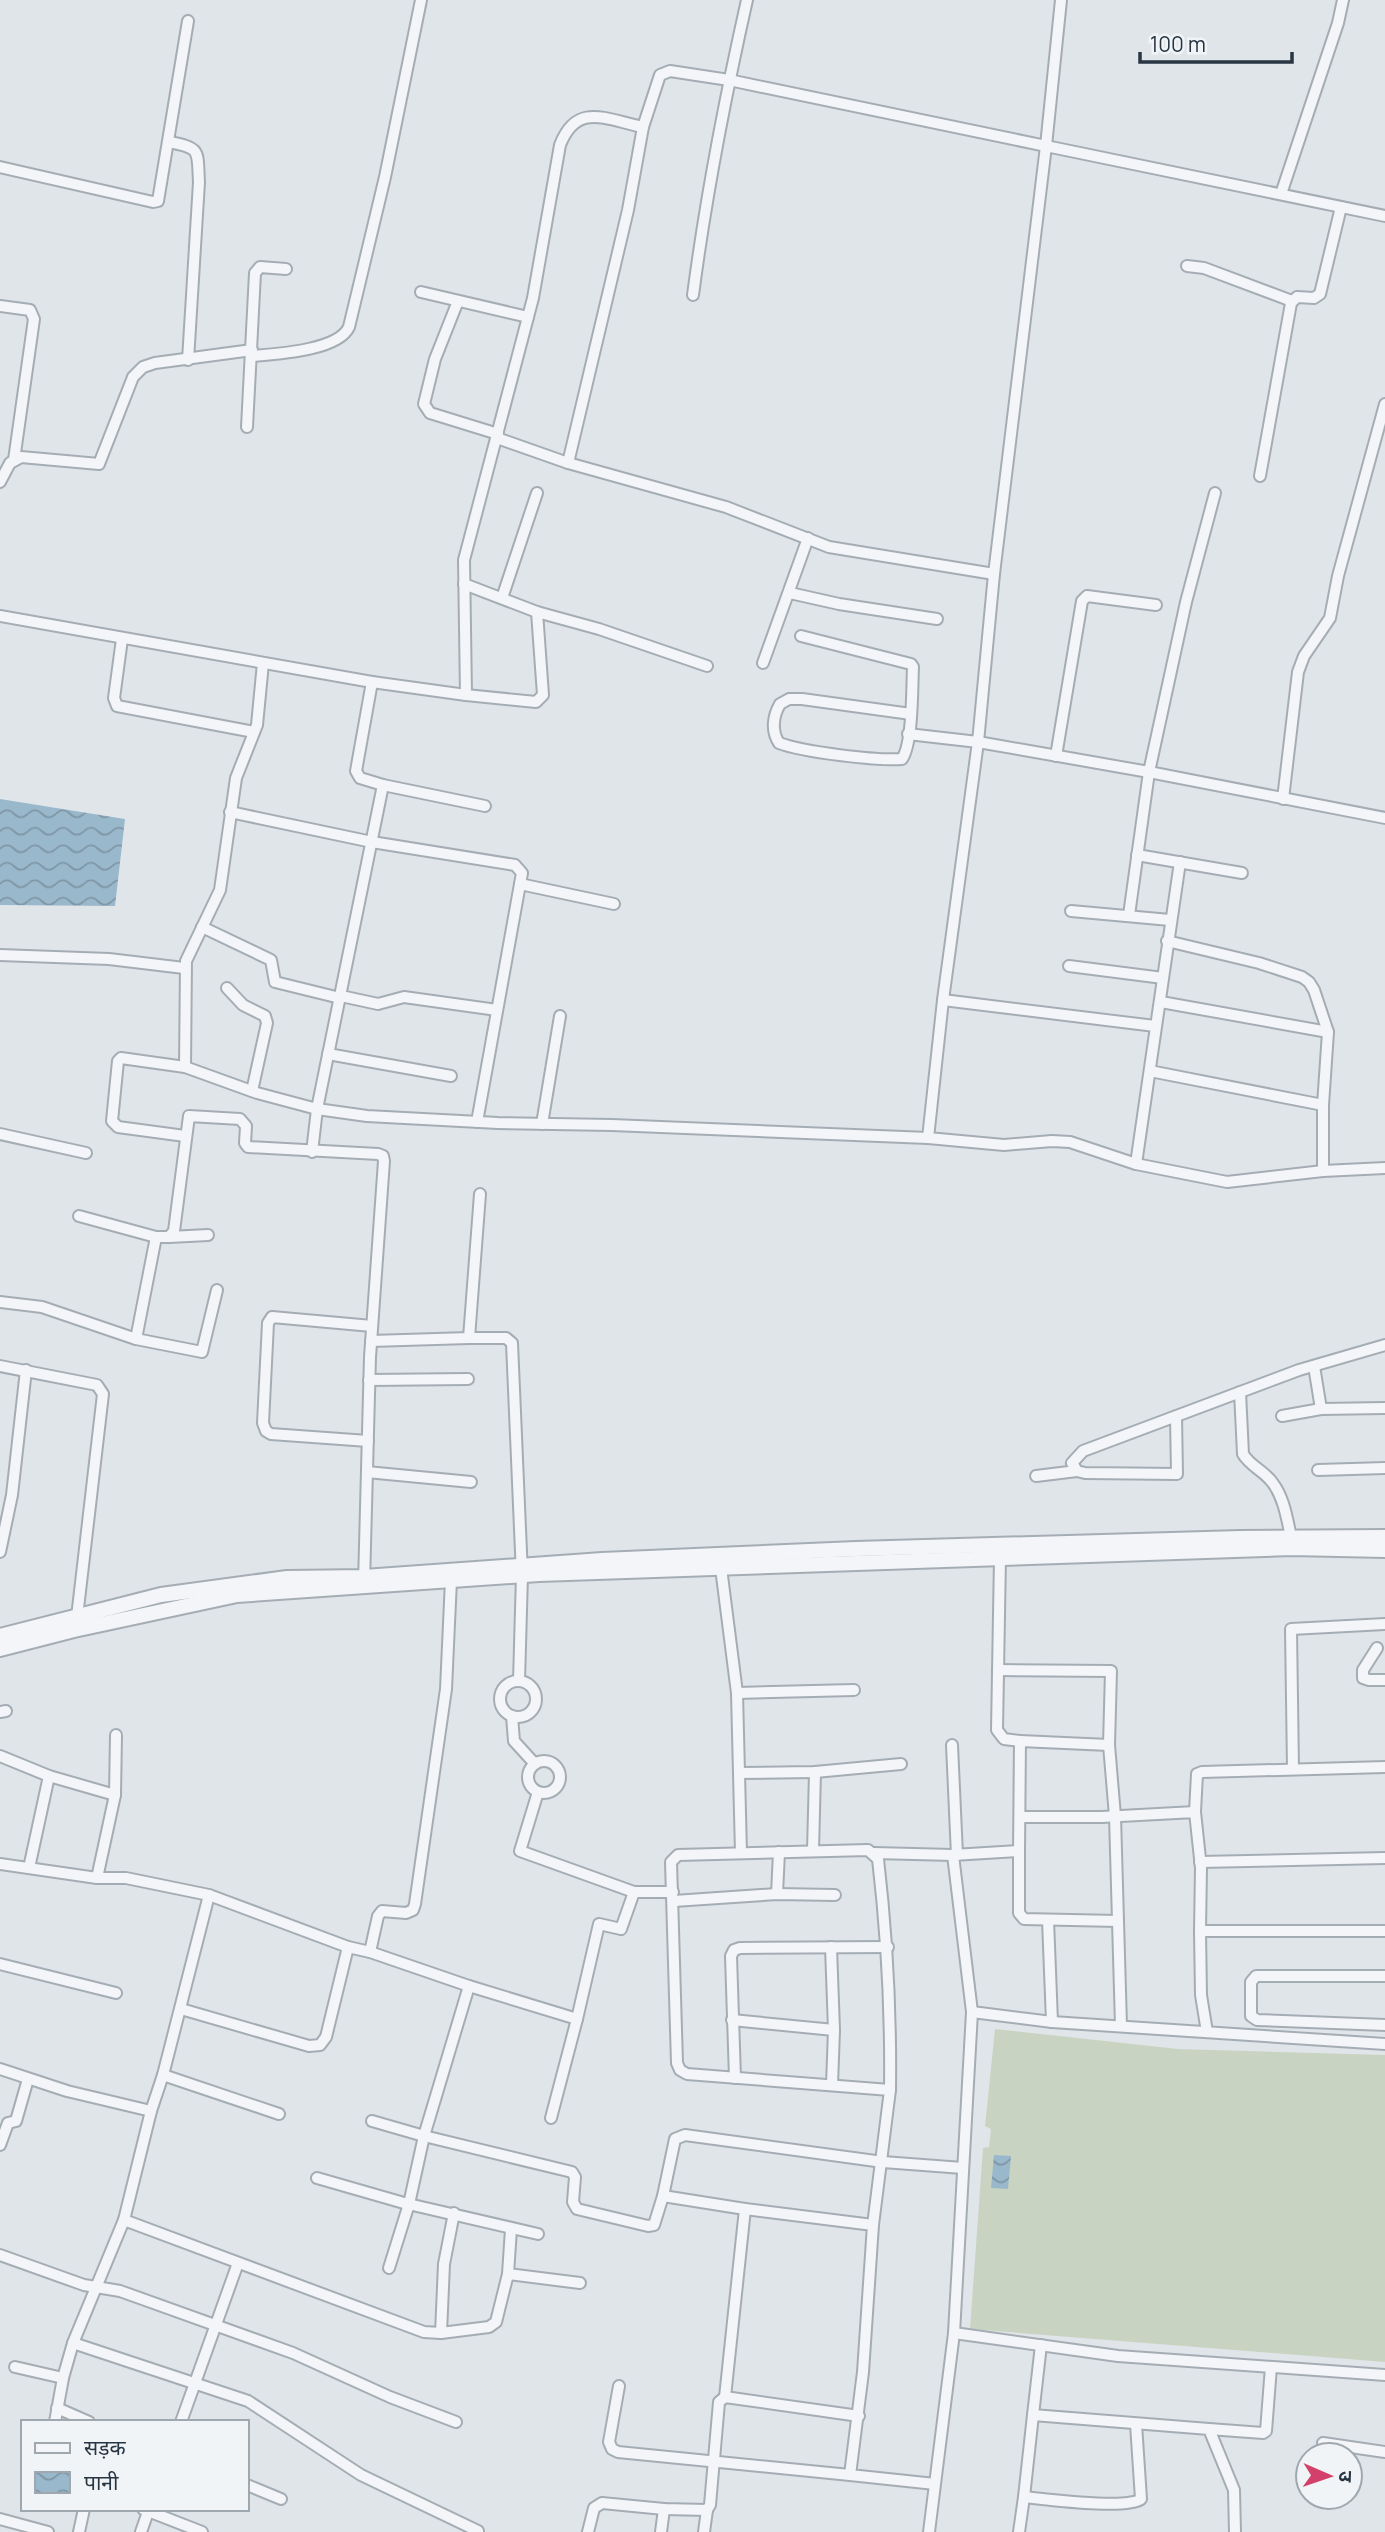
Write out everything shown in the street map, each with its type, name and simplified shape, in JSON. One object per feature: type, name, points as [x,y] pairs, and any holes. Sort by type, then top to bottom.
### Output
[{"type":"street","points":[[14,460],[26,457],[99,464],[133,377],[149,365],[252,353],[292,352],[346,334],[385,177],[421,0]]},
{"type":"street","points":[[693,295],[729,80],[747,0]]},
{"type":"street","points":[[928,1138],[943,1000],[978,743],[994,574],[1061,0]]},
{"type":"street","points":[[1281,194],[1338,23],[1343,0]]},
{"type":"street","points":[[0,167],[153,202],[159,198],[188,21]]},
{"type":"street","points":[[568,463],[628,210],[643,127],[657,78],[663,73],[670,71],[729,80],[1385,216]]},
{"type":"street","points":[[466,695],[466,548],[528,317],[560,145],[569,126],[589,116],[643,127]]},
{"type":"street","points":[[169,142],[189,145],[197,155],[199,182],[188,360]]},
{"type":"street","points":[[1260,476],[1292,301],[1297,297],[1314,298],[1320,294],[1341,207]]},
{"type":"street","points":[[1187,266],[1204,268],[1292,301]]},
{"type":"street","points":[[247,427],[257,269],[286,270]]},
{"type":"street","points":[[421,292],[528,317]]},
{"type":"street","points":[[458,301],[435,359],[424,404],[430,412],[568,463],[726,507],[835,549],[994,574]]},
{"type":"street","points":[[0,306],[30,310],[34,319],[14,460],[0,482]]},
{"type":"street","points":[[1283,799],[1297,672],[1304,656],[1330,618],[1338,576],[1385,404]]},
{"type":"street","points":[[502,598],[537,493]]},
{"type":"street","points":[[1129,915],[1149,772],[1186,602],[1215,493]]},
{"type":"street","points":[[763,663],[808,538]]},
{"type":"street","points":[[464,584],[537,612],[599,629],[707,666]]},
{"type":"street","points":[[790,593],[839,604],[937,619]]},
{"type":"street","points":[[1056,756],[1082,601],[1087,596],[1156,605]]},
{"type":"street","points":[[0,616],[372,682],[536,702],[543,695],[537,612]]},
{"type":"street","points":[[801,636],[908,662],[913,667],[911,715],[904,756],[902,759],[887,759],[784,745],[777,740],[774,725],[778,708],[789,699],[911,715]]},
{"type":"street","points":[[122,639],[114,698],[117,706],[254,732]]},
{"type":"street","points":[[185,1067],[187,1008],[184,968],[219,890],[236,778],[257,725],[263,663]]},
{"type":"street","points":[[372,682],[356,771],[359,779],[485,806]]},
{"type":"street","points":[[908,734],[1149,772],[1385,818]]},
{"type":"street","points":[[313,1152],[317,1108],[383,785]]},
{"type":"street","points":[[230,812],[372,842],[515,865],[522,873],[477,1122]]},
{"type":"street","points":[[1137,855],[1242,873]]},
{"type":"street","points":[[1136,1164],[1180,862]]},
{"type":"street","points":[[520,884],[614,904]]},
{"type":"street","points":[[1071,911],[1170,920]]},
{"type":"street","points":[[202,927],[271,960],[275,982],[378,1004],[404,997],[497,1010]]},
{"type":"street","points":[[1167,940],[1259,963],[1302,977],[1314,990],[1328,1032],[1323,1105],[1323,1171]]},
{"type":"street","points":[[0,955],[108,959],[184,968]]},
{"type":"street","points":[[1069,966],[1163,978]]},
{"type":"street","points":[[227,988],[243,1006],[265,1016],[267,1023],[251,1091]]},
{"type":"street","points":[[943,1000],[1155,1026]]},
{"type":"street","points":[[1161,1002],[1328,1032]]},
{"type":"street","points":[[542,1124],[560,1016]]},
{"type":"street","points":[[328,1054],[451,1076]]},
{"type":"street","points":[[185,1136],[118,1127],[112,1121],[118,1061],[121,1058],[185,1067],[251,1091],[317,1108],[367,1116],[928,1138],[1004,1145],[1070,1142],[1136,1164],[1227,1182],[1323,1171],[1385,1168]]},
{"type":"street","points":[[1150,1071],[1323,1105]]},
{"type":"street","points":[[169,1237],[174,1231],[189,1116],[240,1119],[246,1126],[245,1143],[248,1147],[383,1156],[369,1380],[364,1582]]},
{"type":"street","points":[[0,1134],[86,1153]]},
{"type":"street","points":[[469,1338],[481,1194]]},
{"type":"street","points":[[79,1216],[156,1237],[208,1236]]},
{"type":"street","points":[[136,1339],[156,1237]]},
{"type":"street","points":[[0,1302],[42,1307],[136,1339],[202,1352],[217,1290]]},
{"type":"street","points":[[368,1441],[271,1434],[266,1431],[263,1423],[268,1323],[272,1317],[372,1326]]},
{"type":"street","points":[[371,1341],[506,1338],[512,1343],[522,1570],[519,1681]]},
{"type":"street","points":[[1077,1471],[1072,1463],[1083,1451],[1314,1366],[1385,1345]]},
{"type":"street","points":[[0,1366],[97,1385],[103,1394],[77,1617]]},
{"type":"street","points":[[1314,1366],[1321,1409]]},
{"type":"street","points":[[0,1552],[12,1495],[26,1370]]},
{"type":"street","points":[[369,1380],[468,1379]]},
{"type":"street","points":[[1240,1392],[1243,1454],[1247,1461],[1272,1481],[1282,1502],[1291,1537]]},
{"type":"street","points":[[1282,1416],[1321,1409],[1385,1408]]},
{"type":"street","points":[[1036,1476],[1077,1471],[1177,1474],[1176,1416]]},
{"type":"street","points":[[1318,1470],[1385,1468]]},
{"type":"street","points":[[367,1472],[471,1482]]},
{"type":"street","points":[[0,1649],[237,1595],[364,1582],[856,1549],[1291,1537],[1385,1537]]},
{"type":"street","points":[[0,1636],[161,1595],[287,1578],[364,1582],[451,1580],[522,1570],[721,1567],[1291,1548],[1385,1550]]},
{"type":"street","points":[[1000,1557],[997,1730],[1004,1739],[1109,1745]]},
{"type":"street","points":[[721,1567],[737,1693],[741,1853]]},
{"type":"street","points":[[370,1952],[382,1911],[406,1913],[413,1910],[415,1904],[446,1689],[451,1580]]},
{"type":"street","points":[[1293,1769],[1291,1629],[1385,1624]]},
{"type":"street","points":[[1377,1648],[1363,1670],[1363,1678],[1385,1680]]},
{"type":"street","points":[[998,1670],[1111,1671],[1109,1745],[1115,1816],[1121,2026]]},
{"type":"street","points":[[519,1681],[530,1686],[536,1696],[536,1702],[534,1708],[524,1716],[512,1716],[503,1710],[500,1699],[504,1688],[519,1681]]},
{"type":"street","points":[[737,1693],[854,1690]]},
{"type":"street","points":[[512,1716],[514,1741],[535,1764]]},
{"type":"street","points":[[97,1878],[115,1795],[116,1735]]},
{"type":"street","points":[[1020,1741],[1019,1913],[1024,1919],[1118,1921]]},
{"type":"street","points":[[929,2532],[954,2333],[972,2012],[955,1855],[952,1745]]},
{"type":"street","points":[[0,1756],[49,1776],[115,1795]]},
{"type":"street","points":[[550,1762],[559,1773],[555,1788],[546,1793],[538,1792],[532,1787],[528,1777],[535,1764],[550,1762]]},
{"type":"street","points":[[739,1773],[814,1772],[901,1764]]},
{"type":"street","points":[[1207,2032],[1201,1995],[1200,1862],[1195,1812],[1197,1774],[1385,1767]]},
{"type":"street","points":[[813,1851],[814,1772]]},
{"type":"street","points":[[29,1868],[49,1776]]},
{"type":"street","points":[[538,1792],[520,1851],[634,1892],[674,1896],[835,1895]]},
{"type":"street","points":[[1020,1817],[1195,1812]]},
{"type":"street","points":[[890,2090],[687,2074],[678,2067],[671,1862],[678,1855],[741,1853],[868,1850],[874,1853],[955,1855],[1019,1851]]},
{"type":"street","points":[[777,1894],[779,1852]]},
{"type":"street","points":[[850,2476],[859,2416],[873,2225],[890,2090],[888,1947],[878,1859],[874,1853]]},
{"type":"street","points":[[1200,1862],[1385,1858]]},
{"type":"street","points":[[0,1864],[97,1878],[126,1878],[209,1895],[348,1947],[577,2019]]},
{"type":"street","points":[[551,2118],[598,1924],[621,1929],[634,1892]]},
{"type":"street","points":[[55,2420],[73,2343],[124,2220],[209,1895]]},
{"type":"street","points":[[1048,1920],[1052,2022]]},
{"type":"street","points":[[1200,1931],[1385,1931]]},
{"type":"street","points":[[181,2009],[309,2046],[320,2045],[326,2038],[348,1947]]},
{"type":"street","points":[[831,1947],[834,2030],[832,2085]]},
{"type":"street","points":[[735,2078],[731,1956],[734,1950],[888,1947]]},
{"type":"street","points":[[0,1964],[116,1993]]},
{"type":"street","points":[[1385,1976],[1256,1976],[1251,1982],[1251,2016],[1257,2020],[1385,2025]]},
{"type":"street","points":[[389,2267],[409,2204],[424,2136],[469,1986]]},
{"type":"street","points":[[972,2012],[1052,2022],[1385,2044]]},
{"type":"street","points":[[732,2020],[834,2030]]},
{"type":"street","points":[[0,2069],[151,2111]]},
{"type":"street","points":[[163,2074],[279,2114]]},
{"type":"street","points":[[0,2145],[8,2123],[16,2121],[28,2078]]},
{"type":"street","points":[[372,2121],[572,2172],[575,2177],[573,2202],[577,2209],[648,2226],[654,2225],[656,2221],[675,2139],[680,2135],[883,2162],[963,2168]]},
{"type":"street","points":[[317,2178],[409,2204],[538,2234]]},
{"type":"street","points":[[663,2196],[873,2225]]},
{"type":"street","points":[[704,2532],[710,2505],[719,2402],[725,2397],[745,2209]]},
{"type":"street","points":[[440,2333],[444,2264],[454,2213]]},
{"type":"street","points":[[124,2220],[424,2332],[440,2333],[489,2327],[496,2322],[508,2274],[511,2229]]},
{"type":"street","points":[[0,2255],[97,2288],[120,2291],[293,2353],[390,2397],[456,2422]]},
{"type":"street","points":[[182,2420],[238,2263]]},
{"type":"street","points":[[508,2274],[580,2283]]},
{"type":"street","points":[[954,2333],[1118,2356],[1385,2375]]},
{"type":"street","points":[[73,2343],[248,2401],[361,2475],[478,2531]]},
{"type":"street","points":[[1020,2532],[1041,2346]]},
{"type":"street","points":[[15,2367],[63,2378]]},
{"type":"street","points":[[1033,2415],[1266,2431],[1271,2367]]},
{"type":"street","points":[[619,2386],[609,2442],[612,2449],[618,2452],[935,2484]]},
{"type":"street","points":[[725,2397],[859,2416]]},
{"type":"street","points":[[57,2408],[84,2420]]},
{"type":"street","points":[[1024,2497],[1104,2504],[1136,2502],[1142,2495],[1136,2424]]},
{"type":"street","points":[[1209,2429],[1234,2490],[1235,2532]]},
{"type":"street","points":[[1364,2449],[1385,2452]]},
{"type":"street","points":[[248,2485],[281,2499]]},
{"type":"street","points":[[588,2532],[597,2504],[707,2510]]},
{"type":"street","points":[[661,2532],[664,2509]]},
{"type":"street","points":[[79,2532],[84,2511]]},
{"type":"street","points":[[141,2532],[147,2511]]},
{"type":"street","points":[[150,2511],[202,2532]]},
{"type":"street","points":[[0,2519],[48,2532]]},
{"type":"green space","points":[[995,2029],[1178,2049],[1385,2055],[1385,2362],[970,2329],[983,2148],[989,2147],[991,2129],[985,2126]]},
{"type":"water","points":[[0,799],[125,819],[115,906],[0,905]]},
{"type":"water","points":[[994,2155],[1011,2156],[1008,2189],[991,2188]]}]
